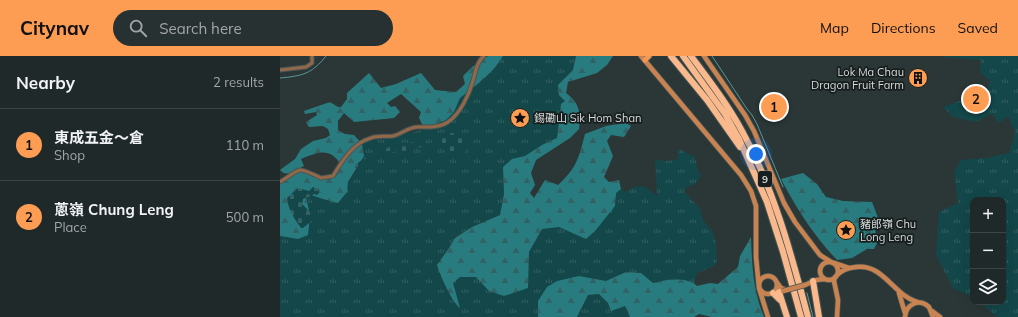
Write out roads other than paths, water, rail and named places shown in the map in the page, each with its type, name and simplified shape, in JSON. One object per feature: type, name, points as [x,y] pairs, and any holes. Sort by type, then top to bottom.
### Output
[{"type":"highway","points":[[671,56],[707,100],[747,156]]},
{"type":"highway","name":"9","points":[[683,56],[725,114],[747,156],[769,207],[801,317]]},
{"type":"highway","name":"9","points":[[691,56],[718,93],[742,130],[765,178],[784,233],[808,317]]},
{"type":"highway","points":[[813,281],[819,317]]},
{"type":"highway","points":[[777,292],[786,315]]},
{"type":"main road","points":[[704,56],[745,115],[754,131],[784,203],[797,224],[820,254],[836,265],[837,268],[834,281],[838,300],[837,317]]},
{"type":"main road","points":[[645,57],[741,175],[749,188],[756,206],[756,258],[759,288],[768,317]]},
{"type":"main road","points":[[813,281],[819,274],[822,262],[820,254]]},
{"type":"main road","points":[[756,258],[761,273],[765,277]]},
{"type":"main road","points":[[836,288],[833,282],[821,275],[820,268],[824,262],[830,262],[849,268]]},
{"type":"main road","points":[[762,299],[777,292],[819,279],[827,279],[836,276],[843,270],[849,268],[865,267],[870,268],[888,281],[898,292],[908,299],[924,303],[940,317]]},
{"type":"main road","points":[[759,288],[760,280],[765,277],[770,277],[775,280],[782,288],[762,299]]},
{"type":"main road","points":[[775,280],[777,292]]},
{"type":"main road","points":[[759,288],[762,292],[777,292]]},
{"type":"main road","points":[[898,292],[902,300],[905,316]]},
{"type":"main road","points":[[905,316],[908,307],[917,302]]},
{"type":"main road","points":[[931,310],[933,317]]},
{"type":"street","points":[[280,70],[306,67],[312,63],[312,56]]},
{"type":"street","points":[[280,182],[292,172],[300,170],[306,170],[321,178],[333,176],[353,148],[371,137],[391,136],[400,134],[407,129],[418,127],[430,128],[446,124],[454,118],[468,96],[476,69],[481,57],[484,56]]},
{"type":"waterway","points":[[280,78],[306,73],[316,67],[326,56]]},
{"type":"waterway","points":[[712,56],[757,124],[783,187]]},
{"type":"waterway","points":[[807,293],[813,317]]},
{"type":"place","name":"Lok Ma Chau Dragon Fruit Farm","points":[[918,78]]},
{"type":"place","name":"蔥嶺 Chung Leng","points":[[976,99]]},
{"type":"place","name":"東成五金～倉","points":[[774,107]]},
{"type":"place","name":"錫磡山 Sik Hom Shan","points":[[520,118]]},
{"type":"place","name":"豬郎嶺 Chu Long Leng","points":[[846,230]]}]
